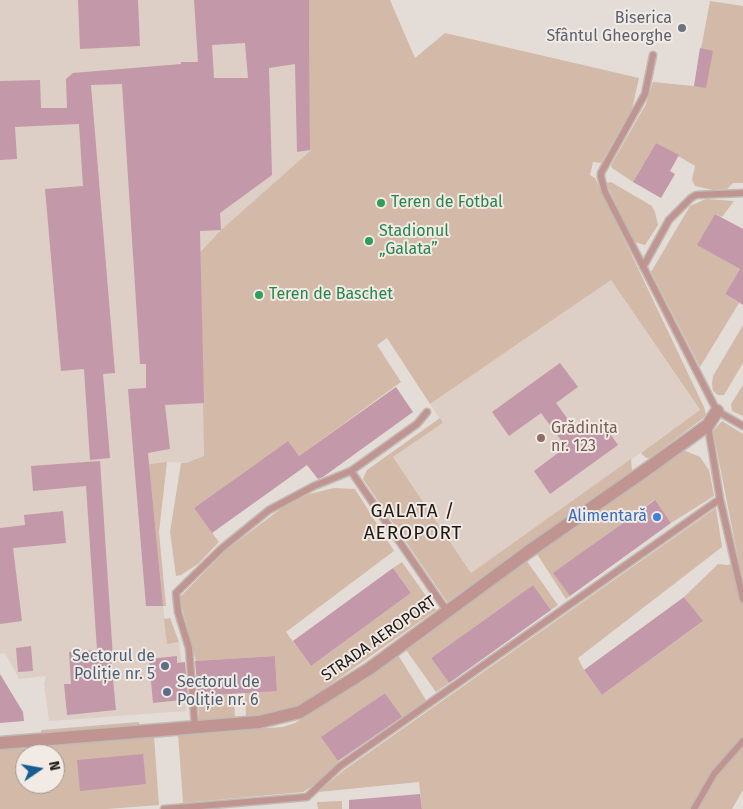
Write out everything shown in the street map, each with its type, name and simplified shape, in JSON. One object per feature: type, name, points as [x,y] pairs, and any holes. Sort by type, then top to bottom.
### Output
[{"type":"street","name":"STRADA AEROPORT","points":[[0,743],[259,722],[300,712],[369,669],[528,552],[708,424],[717,411]]},
{"type":"lane","points":[[653,55],[644,94],[601,172],[605,192],[717,411],[743,426]]},
{"type":"lane","points":[[643,267],[669,220],[690,198],[696,195],[743,193]]},
{"type":"lane","points":[[195,727],[189,648],[178,612],[176,593],[221,548],[269,510],[314,486],[351,471],[416,424],[427,412]]},
{"type":"lane","points":[[708,424],[720,500],[743,599]]},
{"type":"lane","points":[[351,471],[447,611]]},
{"type":"lane","points":[[164,809],[308,797],[340,766],[720,500]]},
{"type":"lane","points":[[694,809],[714,774],[743,741]]},
{"type":"shaded area","points":[[0,0],[309,0],[310,151],[200,251],[204,456],[186,463],[167,462],[149,464],[167,643],[179,642],[187,711],[49,721],[44,684],[46,676],[19,679],[5,653],[0,654]]},
{"type":"shaded area","name":"Stadionul „Galata”","points":[[309,0],[390,0],[415,58],[445,33],[639,78],[632,109],[601,163],[593,162],[590,175],[595,178],[704,407],[706,415],[650,458],[646,458],[641,453],[700,410],[611,280],[430,404],[387,338],[377,345],[401,382],[299,456],[288,441],[194,508],[219,542],[198,564],[181,575],[176,576],[170,532],[181,463],[204,456],[200,252],[221,230],[310,151]]},
{"type":"shaded area","points":[[710,1],[743,6],[743,183],[733,183],[727,189],[713,190],[695,186],[692,180],[695,166],[656,143],[633,182],[612,168],[611,165],[646,104],[653,82],[694,86]]},
{"type":"shaded area","points":[[611,182],[652,206],[658,225],[645,245],[634,242],[609,189],[607,183]]},
{"type":"shaded area","points":[[706,199],[734,201],[722,217],[715,214],[698,245],[740,269],[725,294],[739,303],[700,367],[651,272],[690,206]]},
{"type":"shaded area","name":"Grădinița nr. 123","points":[[611,280],[700,411],[471,573],[393,457],[443,423],[430,404]]},
{"type":"shaded area","points":[[743,325],[743,363],[724,395],[718,395],[713,391],[713,376]]},
{"type":"shaded area","points":[[743,385],[743,416],[732,411],[731,404]]},
{"type":"shaded area","points":[[440,418],[443,423],[393,457],[471,573],[631,459],[632,472],[447,602],[363,479],[367,470]]},
{"type":"shaded area","points":[[722,421],[743,434],[743,790],[732,809],[422,809],[419,782],[318,792],[344,770],[716,508],[722,547],[578,658],[602,695],[702,622],[684,597],[718,564],[739,563],[713,431]]},
{"type":"shaded area","points":[[686,451],[700,457],[709,470],[714,496],[671,523],[654,500],[554,573],[570,596],[566,599],[537,554],[677,452]]},
{"type":"shaded area","points":[[167,462],[159,532],[166,606],[163,606],[149,464]]},
{"type":"shaded area","points":[[334,488],[355,489],[394,551],[286,632],[311,666],[411,593],[393,568],[402,562],[436,610],[301,705],[279,715],[246,717],[245,693],[277,690],[275,656],[196,661],[181,604],[181,596],[225,551],[283,507],[309,494]]},
{"type":"shaded area","points":[[526,560],[558,605],[551,610],[533,585],[431,658],[449,683],[436,692],[404,647]]},
{"type":"shaded area","points":[[170,618],[179,642],[167,644],[164,619]]},
{"type":"shaded area","points":[[398,655],[426,700],[402,718],[385,693],[322,737],[339,762],[317,783],[303,792],[183,803],[178,734],[283,727],[295,723]]},
{"type":"shaded area","points":[[234,694],[235,719],[199,721],[198,696]]},
{"type":"shaded area","points":[[139,722],[139,728],[41,736],[41,730]]},
{"type":"shaded area","points":[[154,736],[159,805],[107,809],[0,809],[0,749],[15,748],[15,794],[65,794],[65,744],[59,744]]},
{"type":"shaded area","points":[[342,801],[342,809],[318,809],[317,802]]},
{"type":"building","points":[[78,0],[138,0],[140,46],[80,49]]},
{"type":"building","points":[[194,0],[309,0],[310,150],[297,152],[295,64],[269,68],[272,175],[220,213],[221,230],[200,231],[204,403],[165,405],[170,449],[148,453],[163,606],[146,606],[128,389],[146,388],[146,364],[140,364],[122,84],[91,85],[115,373],[103,374],[110,458],[90,460],[84,369],[61,371],[45,189],[83,186],[79,124],[15,127],[17,159],[0,160],[0,81],[40,80],[41,108],[67,108],[66,79],[73,73],[198,62]],"holes":[[[245,43],[248,78],[214,78],[212,45]]]},
{"type":"building","points":[[700,48],[713,51],[706,88],[694,86]]},
{"type":"building","points":[[656,143],[679,155],[670,171],[675,174],[661,198],[633,182]]},
{"type":"building","points":[[715,214],[743,229],[743,305],[725,294],[740,269],[697,245]]},
{"type":"building","points":[[560,363],[578,387],[556,403],[580,436],[601,421],[618,445],[550,494],[534,471],[566,447],[541,413],[509,436],[492,412]]},
{"type":"building","points":[[396,387],[413,412],[323,477],[318,479],[307,465],[212,533],[194,508],[288,441],[299,456]]},
{"type":"building","points":[[100,461],[113,658],[111,659],[116,710],[67,715],[64,684],[71,684],[69,652],[97,650],[86,486],[33,491],[31,466]]},
{"type":"building","points":[[655,500],[671,523],[570,596],[553,573]]},
{"type":"building","points":[[63,511],[66,543],[13,548],[22,621],[0,624],[0,528],[25,525],[24,515]]},
{"type":"building","points":[[393,568],[411,593],[311,666],[293,641]]},
{"type":"building","points":[[533,585],[551,610],[449,683],[431,658]]},
{"type":"building","points":[[684,597],[703,621],[602,695],[584,670]]},
{"type":"building","points":[[31,646],[33,671],[18,672],[16,648]]},
{"type":"building","points":[[177,656],[177,663],[185,662],[188,697],[180,697],[181,700],[153,703],[149,659]]},
{"type":"building","points":[[275,656],[277,691],[198,696],[195,661]]},
{"type":"building","points":[[0,674],[23,712],[24,721],[0,723]]},
{"type":"building","points":[[385,693],[402,717],[338,761],[321,737]]},
{"type":"building","points":[[143,754],[146,784],[80,791],[77,760]]},
{"type":"building","points":[[420,794],[422,809],[349,809],[349,800]]},
{"type":"place","name":"Biserica Sfântul Gheorghe","points":[[682,28]]},
{"type":"place","name":"Teren de Fotbal","points":[[381,203]]},
{"type":"place","name":"Stadionul „Galata”","points":[[369,241]]},
{"type":"place","name":"Teren de Baschet","points":[[259,295]]},
{"type":"place","name":"Grădinița nr. 123","points":[[541,438]]},
{"type":"place","name":"Alimentară","points":[[657,517]]},
{"type":"place","name":"Sectorul de Poliție nr. 5","points":[[165,666]]},
{"type":"place","name":"Sectorul de Poliție nr. 6","points":[[167,692]]},
{"type":"district","name":"GALATA / AEROPORT","points":[[413,523]]}]
